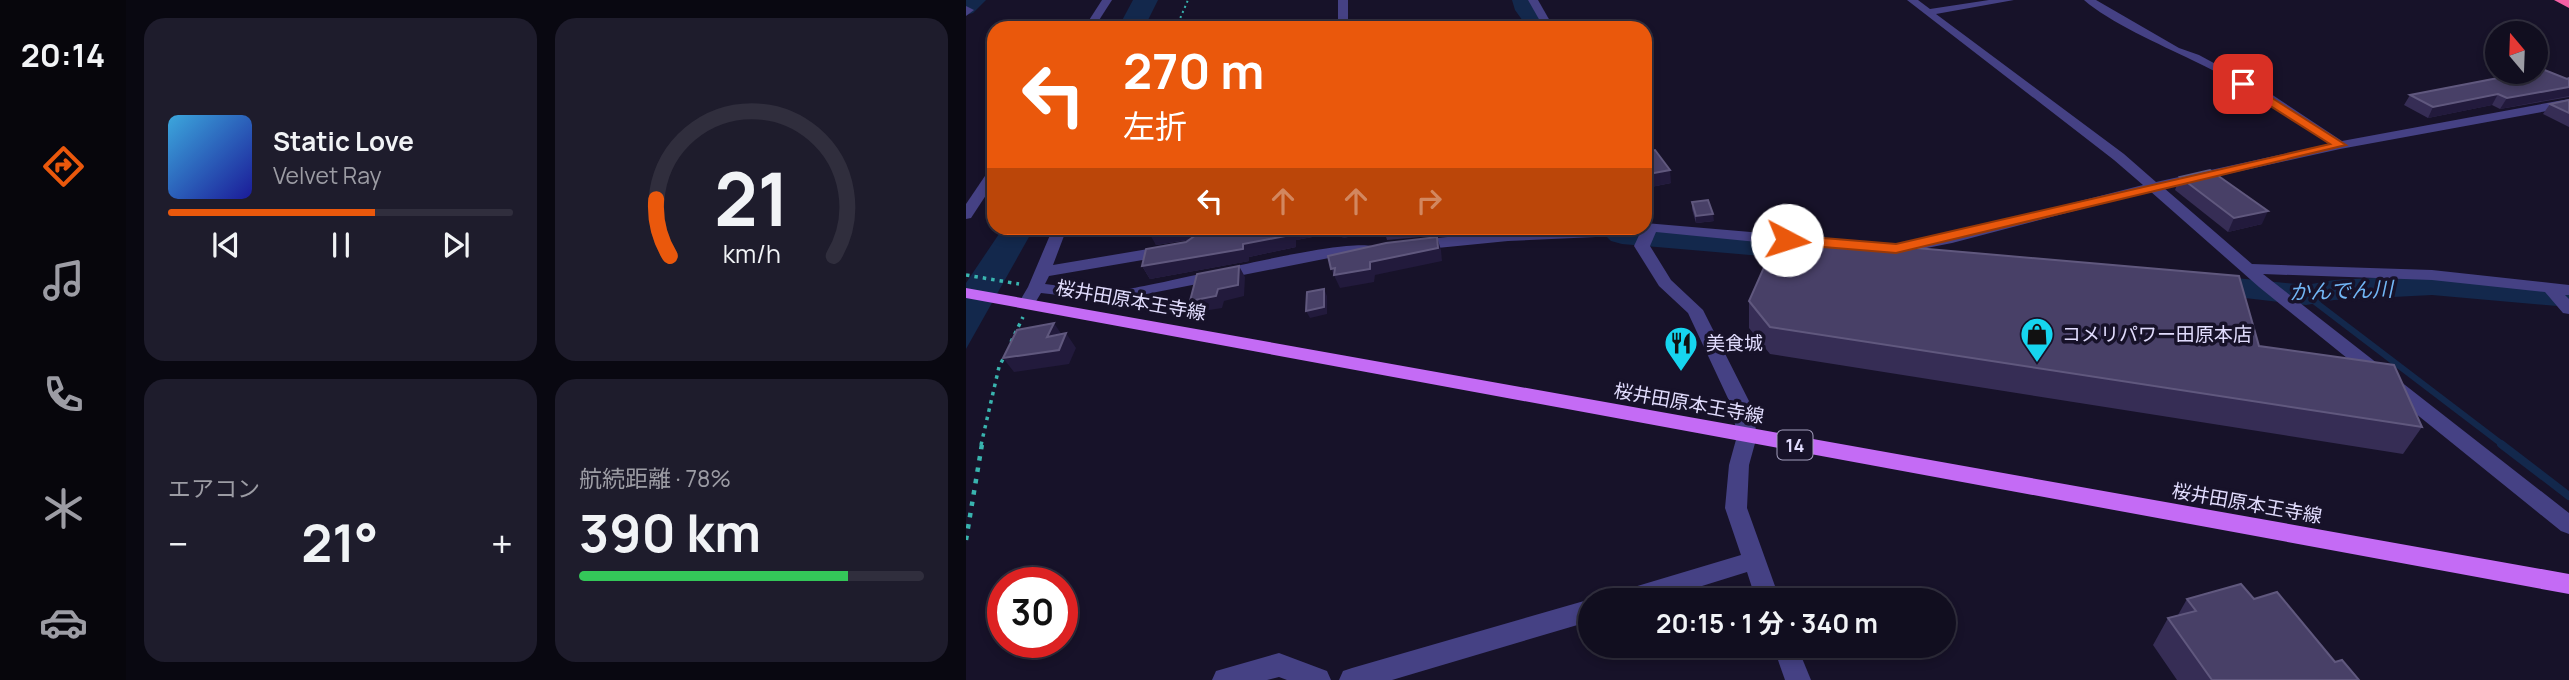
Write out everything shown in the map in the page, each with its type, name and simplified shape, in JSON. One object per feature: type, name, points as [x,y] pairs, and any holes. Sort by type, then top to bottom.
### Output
[{"type":"main road","name":"桜井田原本王寺線","points":[[966,293],[1032,293],[1747,436],[2569,584]]},
{"type":"street","points":[[1094,21],[1107,0]]},
{"type":"street","points":[[1343,0],[1343,21]]},
{"type":"street","points":[[1533,0],[1545,21]]},
{"type":"street","points":[[1912,0],[2119,157],[2265,284],[2569,525]]},
{"type":"street","points":[[1928,12],[2009,0]]},
{"type":"street","points":[[2089,0],[2175,50],[2195,57],[2267,97],[2340,145]]},
{"type":"street","points":[[1868,246],[1896,249],[2151,187],[2340,145],[2569,103]]},
{"type":"street","points":[[966,215],[987,184]]},
{"type":"street","points":[[1652,228],[1814,242]]},
{"type":"street","points":[[1032,293],[1057,235]]},
{"type":"street","points":[[1032,293],[1111,296],[1329,253],[1530,235]]},
{"type":"street","points":[[1646,235],[1642,246],[1665,283],[1695,310],[1742,407],[1747,436],[1739,465],[1736,508],[1763,588]]},
{"type":"street","points":[[1032,293],[1179,249]]},
{"type":"street","points":[[2250,269],[2432,275],[2569,290]]},
{"type":"street","points":[[2550,288],[2569,309]]},
{"type":"street","points":[[1664,588],[1753,561]]},
{"type":"street","points":[[1352,680],[1578,614]]},
{"type":"street","points":[[1790,658],[1798,680]]},
{"type":"street","points":[[1225,680],[1279,665],[1318,680]]},
{"type":"path","points":[[1178,21],[1188,0]]},
{"type":"path","points":[[966,275],[1032,293],[1011,342]]},
{"type":"path","points":[[966,540],[987,417],[999,366],[1005,354]]},
{"type":"water","points":[[1133,0],[1158,0],[1148,21],[1122,21]]},
{"type":"water","points":[[998,235],[1030,235],[966,349],[966,283]]},
{"type":"building","points":[[2548,71],[2569,78],[2569,87],[2507,98],[2498,94],[2433,107],[2410,95],[2485,81],[2485,84],[2548,84]]},
{"type":"building","points":[[2569,100],[2569,113],[2550,104]]},
{"type":"building","points":[[1655,150],[1670,170],[1652,173],[1652,151]]},
{"type":"building","points":[[2210,170],[2268,211],[2234,218],[2180,177]]},
{"type":"building","points":[[1708,200],[1713,214],[1696,216],[1692,202]]},
{"type":"building","points":[[1196,235],[1291,235],[1243,244],[1243,249],[1142,266],[1146,249],[1186,242]]},
{"type":"building","name":"コメリパワー田原本店","points":[[1778,236],[2239,276],[2259,346],[2394,365],[2422,427],[1770,327],[1749,301]]},
{"type":"building","points":[[1437,237],[1438,248],[1370,262],[1370,269],[1334,275],[1335,268],[1331,269],[1328,256],[1386,243]]},
{"type":"building","points":[[1239,266],[1238,285],[1218,289],[1216,296],[1190,301],[1197,274]]},
{"type":"building","points":[[1324,289],[1324,307],[1306,311],[1307,292]]},
{"type":"building","points":[[1054,323],[1047,337],[1066,333],[1059,350],[1003,358],[1017,330]]},
{"type":"building","points":[[2241,584],[2254,599],[2277,592],[2335,662],[2342,660],[2359,680],[2212,680],[2168,618],[2196,611],[2187,599]]},
{"type":"waterway","points":[[966,9],[976,0]]},
{"type":"waterway","name":"かんでん川","points":[[1522,0],[1533,21]]},
{"type":"waterway","name":"かんでん川","points":[[1622,235],[1820,252]]},
{"type":"waterway","name":"かんでん川","points":[[2196,284],[2306,295],[2334,290],[2432,285],[2569,297]]},
{"type":"waterway","points":[[2306,295],[2503,445]]},
{"type":"waterway","points":[[2501,444],[2569,496]]},
{"type":"place","name":"コメリパワー田原本店","points":[[2037,364]]},
{"type":"place","name":"美食城","points":[[1681,373]]},
{"type":"route","points":[[1787,240],[1896,249],[2151,187],[2340,145],[2243,84]]}]
